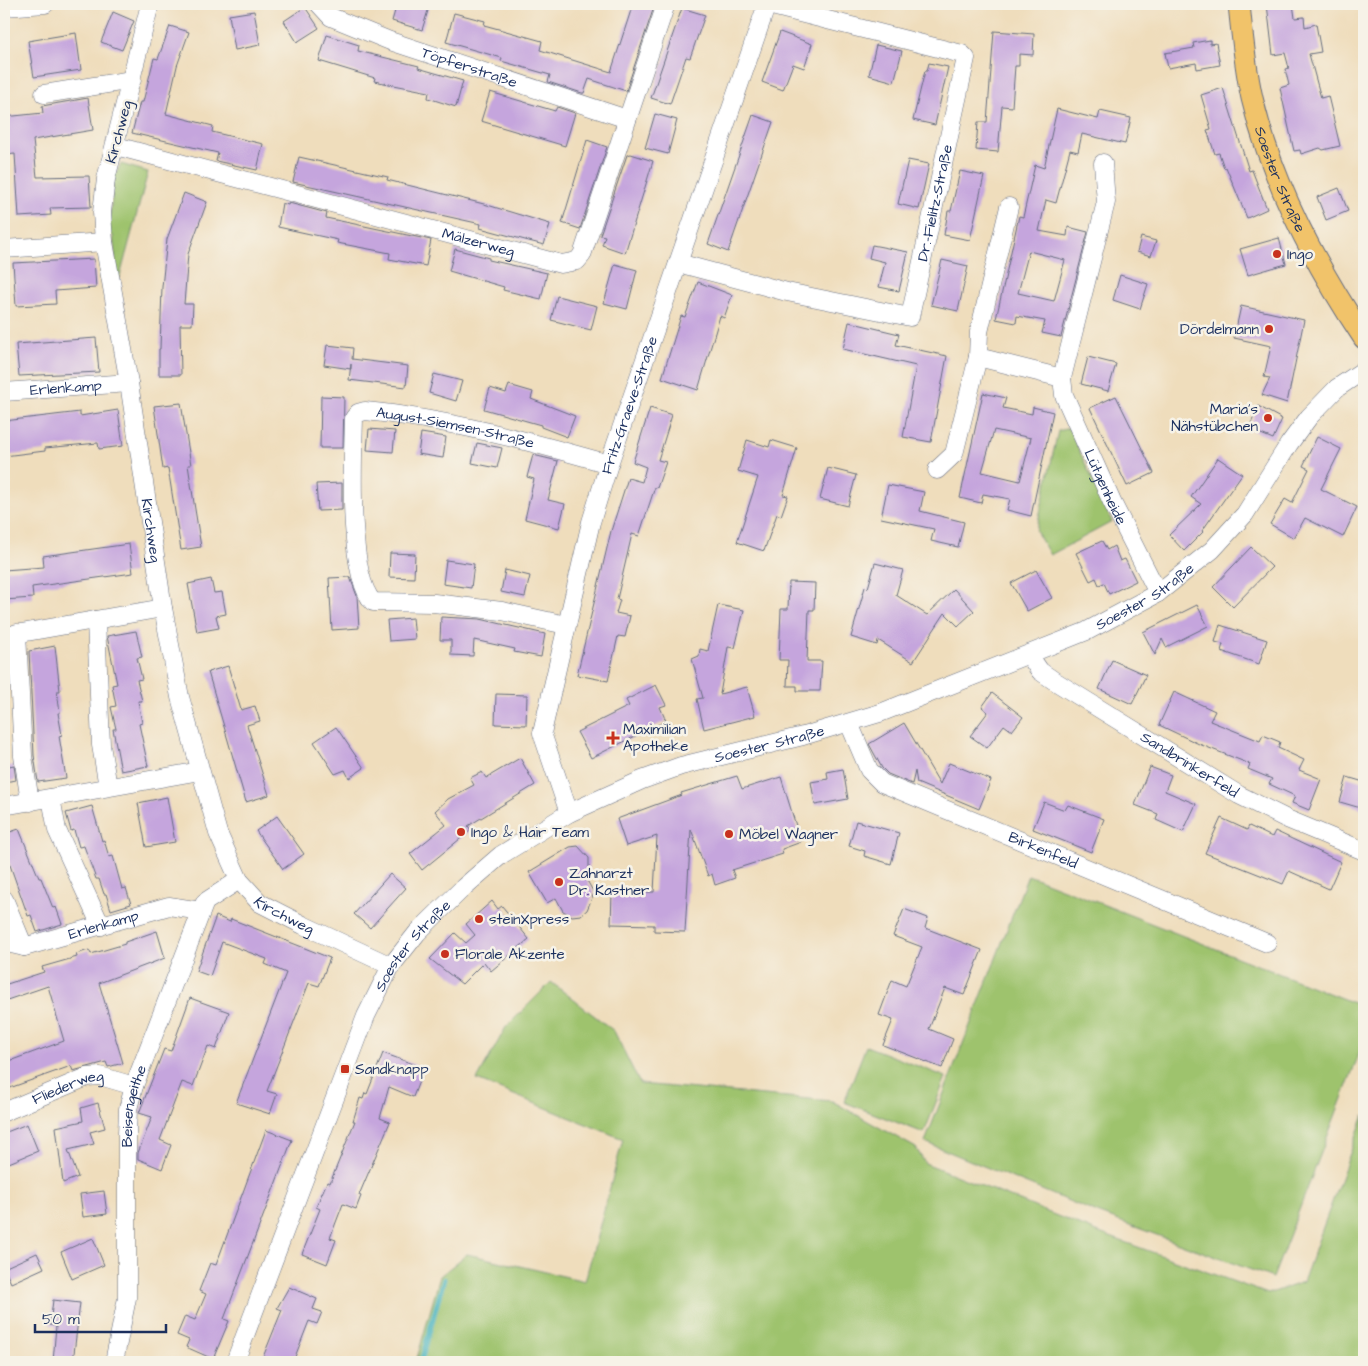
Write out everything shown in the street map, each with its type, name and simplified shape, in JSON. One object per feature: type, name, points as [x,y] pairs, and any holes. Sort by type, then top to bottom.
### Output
[{"type":"main road","name":"Soester Straße","points":[[1239,4],[1243,48],[1252,98],[1268,152],[1293,212],[1319,264],[1364,338]]},
{"type":"street","points":[[4,7],[46,4]]},
{"type":"street","name":"Kirchweg","points":[[150,4],[105,187],[102,212],[104,242],[129,383],[163,608],[180,697],[218,833],[239,880],[260,902],[302,925],[391,966]]},
{"type":"street","name":"Töpferstraße","points":[[319,4],[331,17],[390,41],[627,119]]},
{"type":"street","name":"Mälzerweg","points":[[116,146],[561,264],[569,264],[582,255],[666,4]]},
{"type":"street","name":"Fritz-Graeve-Straße","points":[[569,813],[542,733],[591,522],[609,464],[767,4]]},
{"type":"street","name":"Dr.-Fielitz-Straße","points":[[678,263],[787,292],[910,317],[966,58],[962,54],[767,4]]},
{"type":"street","points":[[44,94],[132,80]]},
{"type":"street","name":"Lütgenheide","points":[[1103,162],[1106,202],[1062,378],[1064,395],[1112,502],[1158,593]]},
{"type":"street","points":[[937,470],[954,454],[978,357],[979,332],[1009,207]]},
{"type":"street","points":[[4,249],[104,242]]},
{"type":"street","points":[[978,357],[1062,378]]},
{"type":"street","name":"Soester Straße","points":[[234,1362],[366,1016],[391,966],[417,933],[464,887],[502,855],[569,813],[642,780],[681,766],[849,723],[1087,631],[1158,593],[1212,550],[1245,514],[1303,423],[1337,388],[1364,370]]},
{"type":"street","name":"Erlenkamp","points":[[4,392],[129,383]]},
{"type":"street","name":"August-Siemsen-Straße","points":[[566,625],[502,611],[443,604],[373,602],[367,596],[362,584],[359,559],[353,489],[354,418],[358,413],[365,411],[450,423],[496,432],[609,464]]},
{"type":"street","points":[[30,802],[10,635],[163,608]]},
{"type":"street","points":[[96,620],[101,745],[108,787]]},
{"type":"street","name":"Sandbrinkerfeld","points":[[1029,655],[1040,671],[1053,680],[1239,795],[1287,819],[1364,852]]},
{"type":"street","name":"Birkenfeld","points":[[849,723],[869,770],[882,784],[1267,943]]},
{"type":"street","points":[[4,806],[200,771]]},
{"type":"street","points":[[51,798],[57,830],[101,926]]},
{"type":"street","name":"Beisengeithe","points":[[114,1362],[127,1298],[126,1134],[128,1109],[134,1086],[205,902],[239,880]]},
{"type":"street","points":[[4,899],[24,947]]},
{"type":"street","name":"Erlenkamp","points":[[7,943],[24,947],[169,906],[201,912]]},
{"type":"street","name":"Fliederweg","points":[[4,1112],[87,1077],[100,1076],[134,1086]]},
{"type":"green space","points":[[121,164],[148,172],[118,284],[113,235],[108,234],[114,177]]},
{"type":"green space","points":[[1069,428],[1112,522],[1050,555],[1036,531],[1058,431]]},
{"type":"green space","points":[[1028,875],[1364,1007],[1364,1041],[1273,1278],[1100,1214],[925,1142]]},
{"type":"green space","points":[[551,982],[614,1031],[640,1084],[832,1101],[916,1148],[925,1163],[1102,1234],[1268,1294],[1303,1282],[1364,1115],[1364,1362],[416,1362],[440,1276],[467,1254],[585,1281],[623,1139],[477,1080],[506,1027]]},
{"type":"green space","points":[[866,1046],[946,1077],[924,1133],[844,1102]]},
{"type":"building","points":[[397,4],[430,4],[422,30],[392,21]]},
{"type":"building","points":[[633,4],[655,4],[626,91],[589,79],[584,93],[582,93],[548,82],[550,75],[501,61],[502,58],[446,42],[454,13],[485,21],[484,25],[542,41],[540,50],[611,72]]},
{"type":"building","points":[[1267,4],[1293,4],[1295,18],[1304,17],[1305,27],[1316,24],[1321,52],[1309,54],[1321,98],[1328,96],[1340,146],[1323,150],[1320,148],[1301,154],[1300,150],[1294,151],[1280,88],[1289,85],[1285,69],[1289,68],[1285,53],[1273,55]]},
{"type":"building","points":[[305,7],[319,28],[297,42],[284,21]]},
{"type":"building","points":[[682,8],[705,15],[690,58],[686,57],[670,104],[651,98]]},
{"type":"building","points":[[254,11],[260,45],[235,50],[229,15]]},
{"type":"building","points":[[113,12],[134,21],[122,50],[101,42]]},
{"type":"building","points":[[170,26],[189,32],[177,66],[166,114],[213,126],[212,132],[263,144],[257,170],[216,161],[218,153],[132,133],[140,102],[143,102],[154,58],[158,59]]},
{"type":"building","points":[[994,31],[1034,34],[1033,55],[1019,54],[1019,66],[1015,66],[1012,107],[1002,106],[998,152],[976,150],[978,122],[987,122]]},
{"type":"building","points":[[780,32],[812,44],[804,68],[793,64],[783,90],[762,82]]},
{"type":"building","points":[[76,33],[81,70],[34,77],[28,41]]},
{"type":"building","points":[[327,35],[359,45],[358,51],[419,66],[418,68],[463,81],[456,107],[428,98],[429,92],[374,81],[375,78],[319,61]]},
{"type":"building","points":[[1210,40],[1210,44],[1216,43],[1220,65],[1197,69],[1196,63],[1168,68],[1165,53],[1194,48],[1193,43]]},
{"type":"building","points":[[876,45],[902,51],[894,82],[869,75]]},
{"type":"building","points":[[929,63],[948,67],[935,125],[913,120],[925,71],[927,71]]},
{"type":"building","points":[[1223,88],[1249,171],[1252,170],[1267,209],[1247,218],[1219,153],[1215,154],[1207,130],[1211,129],[1201,95]]},
{"type":"building","points":[[490,92],[555,111],[557,107],[575,113],[565,146],[481,121]]},
{"type":"building","points":[[88,98],[93,130],[33,140],[37,177],[89,176],[91,207],[50,208],[51,215],[19,217],[15,154],[4,155],[4,117],[43,113],[42,106]]},
{"type":"building","points":[[1057,109],[1098,119],[1100,111],[1131,118],[1125,144],[1082,134],[1078,152],[1070,150],[1056,203],[1046,200],[1039,231],[1067,236],[1068,227],[1088,232],[1061,337],[1042,333],[1045,321],[1017,316],[1016,323],[996,319],[1019,216],[1023,217],[1035,165],[1044,168]],"holes":[[[1029,251],[1065,260],[1054,301],[1018,293]]]},
{"type":"building","points":[[655,114],[677,120],[668,154],[645,148]]},
{"type":"building","points":[[753,115],[773,122],[728,252],[708,244]]},
{"type":"building","points":[[587,140],[607,147],[580,229],[562,223]]},
{"type":"building","points":[[631,154],[653,161],[625,253],[602,245],[605,236],[600,235],[627,155]]},
{"type":"building","points":[[299,157],[388,177],[387,180],[484,204],[550,224],[544,245],[480,228],[481,224],[293,182]]},
{"type":"building","points":[[908,160],[929,164],[919,209],[898,204]]},
{"type":"building","points":[[960,171],[984,176],[970,240],[944,235],[948,211],[951,211]]},
{"type":"building","points":[[1339,188],[1348,211],[1326,220],[1317,197]]},
{"type":"building","points":[[184,193],[207,202],[188,254],[184,304],[193,304],[192,325],[180,325],[181,375],[159,375],[162,287],[167,239]]},
{"type":"building","points":[[282,203],[288,205],[289,203],[327,213],[326,218],[431,240],[426,266],[389,259],[390,253],[337,243],[338,240],[278,227]]},
{"type":"building","points":[[1141,237],[1156,241],[1151,256],[1137,252]]},
{"type":"building","points":[[1279,238],[1286,264],[1248,275],[1240,249]]},
{"type":"building","points":[[872,245],[908,252],[899,291],[879,287],[885,262],[869,258]]},
{"type":"building","points":[[455,249],[489,258],[489,260],[547,273],[541,299],[503,290],[504,287],[449,271]]},
{"type":"building","points":[[94,259],[96,288],[55,291],[56,304],[16,306],[13,263]]},
{"type":"building","points":[[942,260],[968,266],[958,311],[931,305]]},
{"type":"building","points":[[615,264],[637,270],[627,309],[604,303]]},
{"type":"building","points":[[1120,275],[1148,284],[1140,309],[1113,300]]},
{"type":"building","points":[[698,282],[732,295],[724,318],[720,316],[698,390],[662,378],[681,316],[685,317]]},
{"type":"building","points":[[557,296],[597,306],[591,330],[551,320]]},
{"type":"building","name":"Dördelmann","points":[[1241,306],[1304,320],[1287,403],[1262,395],[1270,378],[1264,377],[1271,346],[1234,338]]},
{"type":"building","points":[[849,322],[899,334],[896,345],[947,356],[931,442],[903,437],[916,366],[843,349]]},
{"type":"building","points":[[96,338],[99,372],[19,376],[16,344]]},
{"type":"building","points":[[327,345],[353,348],[352,359],[408,366],[406,387],[349,380],[350,369],[324,365]]},
{"type":"building","points":[[1088,357],[1116,364],[1108,391],[1081,384]]},
{"type":"building","points":[[434,374],[462,381],[456,401],[429,393]]},
{"type":"building","points":[[509,385],[533,392],[531,399],[575,416],[567,437],[541,427],[541,425],[484,409],[490,388],[506,393]]},
{"type":"building","points":[[983,393],[1006,398],[1003,408],[1032,414],[1033,407],[1053,412],[1031,516],[1007,510],[1010,499],[983,494],[981,503],[960,498]],"holes":[[[994,430],[1031,438],[1020,481],[982,472]]]},
{"type":"building","points":[[321,396],[344,397],[343,448],[320,448]]},
{"type":"building","points":[[1116,396],[1154,473],[1127,486],[1090,408]]},
{"type":"building","points":[[181,403],[191,465],[188,465],[201,547],[181,550],[168,468],[163,469],[154,406]]},
{"type":"building","name":"Maria's Nähstübchen","points":[[1258,406],[1282,419],[1273,439],[1249,429]]},
{"type":"building","points":[[650,408],[672,415],[658,460],[666,462],[657,488],[655,487],[639,536],[632,534],[617,599],[620,600],[616,613],[630,616],[625,637],[618,636],[608,681],[577,675],[611,531],[628,478],[642,482],[646,467],[633,462]]},
{"type":"building","points":[[118,410],[123,446],[99,449],[98,443],[45,448],[45,451],[4,456],[4,421],[80,412],[80,416]]},
{"type":"building","points":[[369,429],[395,431],[393,452],[367,450]]},
{"type":"building","points":[[421,433],[446,437],[443,458],[418,454]]},
{"type":"building","points":[[1317,437],[1341,449],[1321,489],[1357,507],[1343,537],[1305,518],[1294,538],[1270,524],[1285,499],[1292,503],[1309,469],[1303,466]]},
{"type":"building","points":[[747,440],[769,447],[771,440],[797,448],[783,495],[788,496],[781,516],[777,514],[764,551],[737,542],[758,477],[738,471]]},
{"type":"building","points":[[477,443],[502,448],[497,468],[472,463]]},
{"type":"building","points":[[533,455],[558,461],[548,500],[565,504],[559,528],[525,519],[534,479],[527,477]]},
{"type":"building","points":[[1218,458],[1242,474],[1203,532],[1184,551],[1169,535],[1201,504],[1191,497]]},
{"type":"building","points":[[828,468],[856,475],[848,506],[820,499]]},
{"type":"building","points":[[342,483],[342,510],[318,511],[316,484]]},
{"type":"building","points":[[888,485],[924,492],[920,511],[964,522],[958,547],[931,541],[934,529],[881,518]]},
{"type":"building","points":[[1102,541],[1107,550],[1114,546],[1120,561],[1125,559],[1136,581],[1109,594],[1104,583],[1099,585],[1096,578],[1090,581],[1076,553]]},
{"type":"building","points":[[129,544],[133,573],[32,587],[33,598],[4,600],[4,570],[44,567],[43,556]]},
{"type":"building","points":[[1251,547],[1272,567],[1233,607],[1213,587]]},
{"type":"building","points":[[390,553],[415,554],[414,578],[389,577]]},
{"type":"building","points":[[446,560],[474,564],[471,588],[443,584]]},
{"type":"building","points":[[875,563],[903,570],[896,595],[927,615],[954,589],[974,611],[958,626],[945,613],[913,662],[878,640],[877,645],[851,637],[865,587],[868,588]]},
{"type":"building","points":[[505,570],[530,576],[525,597],[501,592]]},
{"type":"building","points":[[1036,570],[1052,598],[1027,611],[1011,583]]},
{"type":"building","points":[[350,577],[357,596],[359,628],[332,630],[329,578]]},
{"type":"building","points":[[211,579],[214,593],[222,592],[226,614],[216,616],[219,628],[197,632],[188,584]]},
{"type":"building","points":[[789,582],[815,583],[814,610],[809,610],[807,661],[822,661],[820,691],[797,691],[797,686],[787,686],[788,660],[779,660],[781,609],[788,609]]},
{"type":"building","points":[[718,605],[744,610],[735,648],[728,647],[720,694],[747,687],[755,716],[704,729],[697,699],[703,698],[692,659],[699,656],[700,649],[708,651]]},
{"type":"building","points":[[1197,605],[1208,626],[1166,647],[1162,639],[1155,655],[1143,632]]},
{"type":"building","points":[[441,617],[480,619],[545,634],[541,657],[514,652],[515,649],[474,640],[473,656],[451,655],[451,640],[440,640]]},
{"type":"building","points":[[413,618],[415,639],[389,641],[387,620]]},
{"type":"building","points":[[1220,625],[1267,640],[1259,664],[1221,651],[1223,644],[1215,642]]},
{"type":"building","points":[[136,631],[142,657],[137,658],[142,679],[137,680],[142,701],[138,701],[142,723],[139,724],[148,766],[121,771],[113,729],[116,729],[111,707],[116,706],[112,685],[117,684],[107,636]]},
{"type":"building","points":[[55,646],[60,691],[57,691],[60,713],[58,713],[62,735],[59,736],[66,778],[38,782],[34,755],[29,651]]},
{"type":"building","points":[[1112,660],[1146,675],[1132,704],[1099,689]]},
{"type":"building","points":[[228,666],[241,710],[255,706],[260,721],[247,725],[269,795],[246,802],[208,672]]},
{"type":"building","points":[[656,685],[666,705],[660,707],[666,721],[591,758],[577,732],[629,706],[626,700]]},
{"type":"building","points":[[1174,692],[1215,711],[1210,721],[1260,741],[1263,735],[1280,742],[1278,748],[1304,760],[1299,770],[1321,779],[1309,810],[1292,803],[1295,796],[1269,784],[1272,779],[1248,769],[1250,764],[1199,744],[1159,725]]},
{"type":"building","points":[[992,693],[1023,717],[1012,731],[1004,725],[987,748],[970,736],[988,712],[982,707]]},
{"type":"building","points":[[496,694],[527,695],[526,725],[495,724]]},
{"type":"building","points":[[904,723],[940,784],[949,763],[991,780],[979,809],[917,783],[915,771],[912,784],[888,774],[882,768],[869,744]]},
{"type":"building","points":[[336,727],[364,768],[349,778],[345,770],[335,774],[314,742]]},
{"type":"building","points":[[520,758],[535,785],[468,826],[471,830],[422,870],[410,854],[446,825],[435,811],[448,799],[474,785],[470,778],[482,772],[486,778]]},
{"type":"building","points":[[14,765],[16,780],[4,782],[4,767]]},
{"type":"building","points":[[1150,767],[1171,775],[1165,791],[1196,804],[1183,832],[1156,820],[1158,814],[1135,805]]},
{"type":"building","points":[[843,769],[848,799],[815,805],[811,782],[828,779],[827,772]]},
{"type":"building","points":[[737,776],[742,789],[781,777],[801,842],[782,849],[783,854],[732,870],[735,878],[715,885],[712,874],[708,876],[691,829],[685,932],[654,931],[654,925],[611,924],[612,892],[654,892],[657,836],[626,846],[617,819],[682,795],[681,793]]},
{"type":"building","points":[[1347,777],[1364,782],[1364,809],[1340,802]]},
{"type":"building","points":[[167,797],[175,842],[146,847],[138,803]]},
{"type":"building","points":[[1044,802],[1065,810],[1068,805],[1104,819],[1091,852],[1033,829]]},
{"type":"building","points":[[92,806],[102,841],[104,840],[109,857],[113,856],[122,889],[126,888],[131,904],[111,910],[99,879],[96,879],[84,846],[79,847],[74,830],[71,831],[66,813]]},
{"type":"building","points":[[277,816],[304,854],[283,869],[256,831]]},
{"type":"building","points":[[1221,818],[1247,830],[1249,826],[1272,837],[1275,831],[1341,862],[1329,889],[1289,871],[1283,884],[1205,853]]},
{"type":"building","points":[[856,821],[899,833],[891,864],[864,856],[865,851],[849,846]]},
{"type":"building","points":[[19,829],[39,878],[41,878],[53,908],[56,907],[62,924],[37,932],[31,915],[28,916],[4,848],[4,834]]},
{"type":"building","name":"Zahnarzt Dr. Kastner","points":[[578,846],[589,858],[589,870],[584,875],[594,893],[587,910],[581,915],[572,916],[563,911],[556,898],[547,903],[529,872],[570,847]]},
{"type":"building","points":[[390,874],[406,888],[370,928],[354,914]]},
{"type":"building","points":[[492,901],[498,909],[502,906],[529,939],[491,971],[484,962],[462,984],[430,959],[455,933],[466,943],[475,935],[466,924]]},
{"type":"building","points":[[904,909],[928,918],[925,928],[982,950],[964,995],[945,988],[929,1029],[953,1039],[942,1068],[883,1045],[893,1020],[879,1015],[892,980],[906,986],[922,947],[893,936]]},
{"type":"building","points":[[216,916],[230,922],[231,919],[330,958],[319,986],[309,983],[267,1091],[277,1094],[270,1114],[236,1103],[286,973],[265,964],[267,959],[222,942],[210,976],[196,971]]},
{"type":"building","points":[[157,931],[165,958],[99,983],[123,1063],[108,1067],[106,1062],[73,1071],[71,1066],[4,1090],[4,1063],[64,1041],[48,986],[7,1000],[4,985],[44,972],[42,967],[77,957],[76,954],[89,950],[91,954],[125,944],[125,942]]},
{"type":"building","points":[[190,998],[229,1012],[216,1049],[208,1046],[193,1086],[182,1082],[160,1140],[171,1145],[162,1169],[138,1159],[138,1153],[152,1117],[139,1113],[164,1049],[171,1051]]},
{"type":"building","points":[[383,1053],[424,1068],[413,1097],[389,1087],[380,1118],[390,1122],[359,1195],[361,1196],[356,1209],[343,1204],[330,1238],[336,1240],[327,1264],[302,1254],[320,1209],[316,1207],[327,1182],[330,1183],[355,1121],[353,1121],[360,1098],[363,1099],[365,1093],[367,1094]]},
{"type":"building","points":[[98,1103],[105,1128],[90,1132],[94,1144],[68,1150],[78,1177],[63,1183],[56,1127],[83,1121],[81,1108]]},
{"type":"building","points":[[27,1124],[38,1151],[4,1165],[4,1133]]},
{"type":"building","points":[[266,1130],[292,1140],[224,1319],[229,1321],[213,1359],[186,1347],[189,1340],[177,1335],[185,1316],[195,1320],[206,1294],[199,1291],[210,1263],[216,1265]]},
{"type":"building","points":[[104,1191],[107,1214],[83,1217],[80,1194]]},
{"type":"building","points":[[93,1238],[104,1265],[72,1279],[61,1252]]},
{"type":"building","points":[[37,1253],[44,1268],[11,1283],[4,1268]]},
{"type":"building","points":[[289,1287],[317,1299],[313,1309],[322,1312],[317,1324],[309,1321],[293,1362],[261,1362],[282,1310],[277,1308]]},
{"type":"building","points":[[53,1300],[80,1303],[73,1362],[53,1362],[56,1326],[50,1325]]},
{"type":"waterway","points":[[421,1362],[444,1279]]},
{"type":"place","name":"Ingo","points":[[1277,254]]},
{"type":"place","name":"Dördelmann","points":[[1269,329]]},
{"type":"place","name":"Maria's Nähstübchen","points":[[1268,418]]},
{"type":"place","name":"Maximilian Apotheke","points":[[613,738]]},
{"type":"place","name":"Ingo & Hair Team","points":[[461,832]]},
{"type":"place","name":"Möbel Wagner","points":[[729,834]]},
{"type":"place","name":"Zahnarzt Dr. Kastner","points":[[559,882]]},
{"type":"place","name":"steinXpress","points":[[479,919]]},
{"type":"place","name":"Florale Akzente","points":[[445,954]]},
{"type":"place","name":"Sandknapp","points":[[345,1069]]}]
